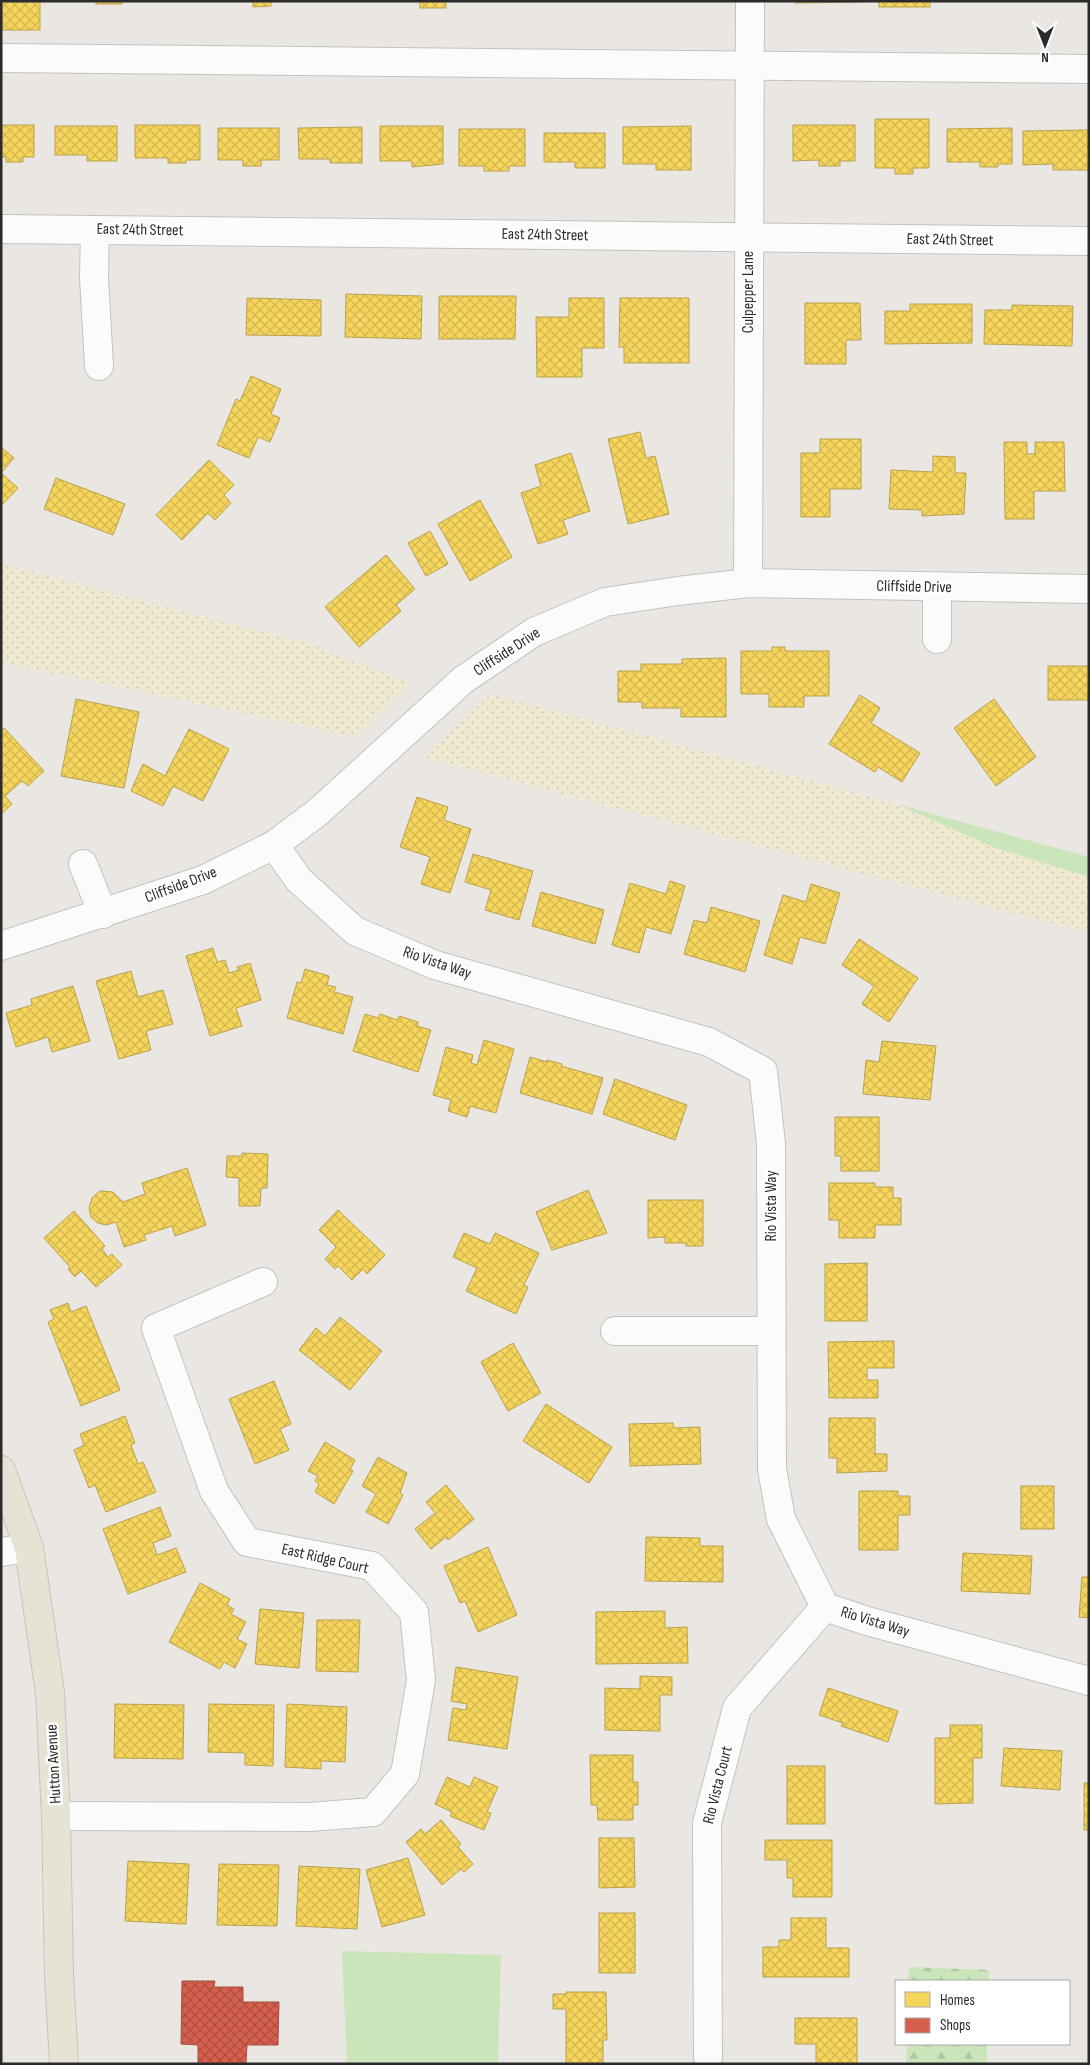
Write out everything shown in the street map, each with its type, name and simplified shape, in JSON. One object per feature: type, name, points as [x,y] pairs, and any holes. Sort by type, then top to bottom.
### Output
[{"type":"main road","name":"Hutton Avenue","points":[[1,1470],[29,1548],[50,1693],[56,1816],[59,1975],[64,2064]]},
{"type":"street","name":"Culpepper Lane","points":[[748,583],[750,1]]},
{"type":"street","points":[[1,58],[1089,69]]},
{"type":"street","name":"East 24th Street","points":[[1,229],[1089,241]]},
{"type":"street","points":[[95,230],[94,278],[99,366]]},
{"type":"street","name":"Cliffside Drive","points":[[1,946],[203,880],[274,845],[318,812],[463,680],[534,632],[605,602],[748,583],[1089,589]]},
{"type":"street","points":[[937,587],[937,639]]},
{"type":"street","name":"Rio Vista Way","points":[[274,845],[299,880],[355,931],[435,965],[709,1042],[763,1071],[771,1144],[772,1469],[781,1519],[825,1607],[867,1621],[1089,1681]]},
{"type":"street","points":[[83,864],[103,914]]},
{"type":"street","name":"East Ridge Court","points":[[56,1816],[310,1816],[373,1812],[405,1774],[421,1680],[414,1612],[372,1566],[247,1542],[214,1492],[156,1328],[263,1282]]},
{"type":"street","points":[[615,1331],[771,1331]]},
{"type":"street","points":[[1,1552],[29,1548]]},
{"type":"street","name":"Rio Vista Court","points":[[708,2057],[707,1823],[737,1708],[825,1607]]},
{"type":"green space","points":[[896,804],[1089,857],[1089,877],[995,848]]},
{"type":"green space","points":[[342,1951],[501,1955],[498,2064],[347,2064]]},
{"type":"green space","points":[[909,1967],[989,1970],[989,1980],[908,1980]]},
{"type":"green space","points":[[907,2045],[987,2045],[987,2064],[906,2064]]},
{"type":"sand","points":[[1,564],[313,645],[410,683],[357,737],[1,662]]},
{"type":"sand","points":[[492,694],[896,804],[995,848],[1089,877],[1089,933],[424,757],[473,709]]},
{"type":"building: Homes","points":[[2,1],[40,1],[40,30],[2,30]]},
{"type":"building: Homes","points":[[96,1],[122,1],[122,4],[96,4]]},
{"type":"building: Homes","points":[[253,1],[271,1],[271,6],[253,7]]},
{"type":"building: Homes","points":[[420,1],[446,1],[446,8],[420,8]]},
{"type":"building: Homes","points":[[795,1],[860,1],[860,2],[795,3]]},
{"type":"building: Homes","points":[[879,1],[930,1],[930,7],[879,7]]},
{"type":"building: Homes","points":[[875,119],[929,119],[929,168],[913,168],[913,174],[895,174],[895,168],[875,168]]},
{"type":"building: Homes","points":[[1,125],[34,125],[34,157],[23,157],[23,162],[6,162],[6,157],[1,157]]},
{"type":"building: Homes","points":[[135,125],[200,125],[200,160],[186,160],[186,163],[168,163],[168,158],[135,158]]},
{"type":"building: Homes","points":[[793,125],[855,125],[855,161],[840,161],[840,166],[819,166],[819,160],[793,161]]},
{"type":"building: Homes","points":[[55,126],[117,126],[117,161],[87,161],[87,155],[55,155]]},
{"type":"building: Homes","points":[[380,126],[443,126],[443,164],[412,167],[412,161],[380,161]]},
{"type":"building: Homes","points":[[691,126],[691,170],[656,170],[656,164],[623,164],[623,127]]},
{"type":"building: Homes","points":[[362,127],[362,163],[330,163],[330,159],[299,159],[298,128]]},
{"type":"building: Homes","points":[[218,128],[279,128],[279,160],[261,160],[261,166],[243,166],[243,160],[218,160]]},
{"type":"building: Homes","points":[[1012,128],[1012,164],[998,164],[998,167],[980,167],[980,162],[947,162],[947,129]]},
{"type":"building: Homes","points":[[459,129],[525,129],[525,166],[509,166],[509,171],[484,171],[484,166],[459,166]]},
{"type":"building: Homes","points":[[1089,130],[1089,170],[1053,170],[1053,164],[1023,165],[1023,131]]},
{"type":"building: Homes","points":[[544,133],[605,133],[605,168],[575,168],[575,162],[544,162]]},
{"type":"building: Homes","points":[[346,294],[422,296],[421,339],[345,337]]},
{"type":"building: Homes","points":[[439,296],[516,296],[515,339],[439,339]]},
{"type":"building: Homes","points":[[247,298],[321,300],[321,336],[246,335]]},
{"type":"building: Homes","points":[[569,298],[604,298],[604,348],[582,348],[582,377],[537,377],[536,317],[569,317]]},
{"type":"building: Homes","points":[[620,298],[689,298],[689,363],[624,363],[624,347],[619,347]]},
{"type":"building: Homes","points":[[805,303],[860,303],[861,340],[846,340],[846,364],[805,364]]},
{"type":"building: Homes","points":[[910,304],[972,304],[972,343],[885,344],[885,311],[910,311]]},
{"type":"building: Homes","points":[[1012,305],[1073,306],[1072,346],[984,344],[985,310],[1012,310]]},
{"type":"building: Homes","points":[[251,376],[281,389],[271,414],[280,418],[270,442],[258,437],[249,458],[217,445],[236,399],[240,401]]},
{"type":"building: Homes","points":[[640,432],[646,458],[655,456],[669,514],[628,524],[608,439]]},
{"type":"building: Homes","points":[[820,439],[861,439],[861,489],[830,489],[830,517],[801,517],[801,453],[820,453]]},
{"type":"building: Homes","points":[[1004,442],[1027,442],[1027,454],[1035,454],[1035,442],[1064,442],[1065,491],[1034,491],[1034,519],[1005,519]]},
{"type":"building: Homes","points":[[1,447],[14,458],[1,473]]},
{"type":"building: Homes","points":[[571,453],[590,511],[563,520],[568,534],[538,544],[521,493],[541,486],[535,465]]},
{"type":"building: Homes","points":[[933,456],[955,457],[955,473],[966,473],[964,514],[922,516],[922,510],[889,509],[891,470],[933,472]]},
{"type":"building: Homes","points":[[209,460],[234,485],[224,495],[231,503],[215,520],[208,513],[182,540],[156,515]]},
{"type":"building: Homes","points":[[1,473],[18,488],[1,506]]},
{"type":"building: Homes","points":[[56,478],[125,504],[113,535],[44,509]]},
{"type":"building: Homes","points":[[480,500],[512,557],[470,581],[438,524]]},
{"type":"building: Homes","points":[[430,531],[448,564],[426,576],[408,543]]},
{"type":"building: Homes","points":[[386,555],[415,589],[396,605],[401,611],[359,647],[325,607]]},
{"type":"building: Homes","points":[[772,647],[785,647],[785,651],[829,651],[829,696],[804,696],[804,707],[769,707],[769,694],[741,694],[741,651],[772,651]]},
{"type":"building: Homes","points":[[726,658],[726,717],[681,717],[681,708],[642,708],[642,702],[618,702],[618,671],[641,671],[641,664],[682,664],[682,659]]},
{"type":"building: Homes","points":[[1048,666],[1089,666],[1089,700],[1048,700]]},
{"type":"building: Homes","points":[[860,695],[880,708],[871,723],[920,753],[902,782],[878,767],[875,772],[829,744]]},
{"type":"building: Homes","points":[[76,699],[139,712],[124,788],[61,776]]},
{"type":"building: Homes","points":[[994,699],[1036,757],[996,786],[954,728]]},
{"type":"building: Homes","points":[[4,728],[44,771],[28,786],[22,781],[5,796],[12,804],[1,814],[1,731]]},
{"type":"building: Homes","points":[[189,729],[229,749],[203,801],[173,786],[163,806],[131,791],[143,764],[165,776]]},
{"type":"building: Homes","points":[[417,797],[448,807],[444,820],[471,829],[450,893],[421,884],[430,857],[400,847]]},
{"type":"building: Homes","points":[[473,854],[533,871],[519,920],[485,910],[491,890],[465,882]]},
{"type":"building: Homes","points":[[670,881],[685,886],[671,934],[646,927],[639,953],[612,945],[630,883],[666,894]]},
{"type":"building: Homes","points":[[811,884],[840,893],[825,944],[800,937],[792,964],[764,955],[783,895],[806,902]]},
{"type":"building: Homes","points":[[541,892],[604,910],[595,944],[532,926]]},
{"type":"building: Homes","points":[[711,907],[760,921],[745,972],[684,954],[694,920],[707,923]]},
{"type":"building: Homes","points":[[859,939],[918,978],[889,1022],[862,1004],[874,986],[842,965]]},
{"type":"building: Homes","points":[[213,948],[217,962],[225,960],[229,973],[239,970],[237,967],[250,963],[261,1000],[236,1008],[242,1026],[210,1036],[186,956]]},
{"type":"building: Homes","points":[[305,969],[329,976],[327,985],[336,987],[334,992],[353,997],[343,1034],[287,1018],[297,982],[301,983]]},
{"type":"building: Homes","points":[[131,971],[138,997],[163,990],[173,1024],[146,1031],[151,1050],[119,1059],[96,981]]},
{"type":"building: Homes","points":[[73,986],[90,1041],[52,1052],[48,1037],[16,1047],[6,1013],[32,1005],[31,999]]},
{"type":"building: Homes","points":[[365,1014],[378,1018],[380,1014],[397,1020],[399,1016],[418,1022],[417,1026],[431,1030],[418,1072],[353,1051]]},
{"type":"building: Homes","points":[[484,1040],[514,1049],[496,1113],[470,1106],[467,1117],[448,1111],[451,1100],[433,1095],[446,1047],[473,1055],[471,1063],[477,1065]]},
{"type":"building: Homes","points":[[882,1041],[936,1046],[930,1100],[863,1094],[866,1060],[879,1062]]},
{"type":"building: Homes","points":[[530,1057],[562,1064],[561,1066],[603,1078],[592,1114],[520,1093]]},
{"type":"building: Homes","points":[[615,1079],[687,1105],[675,1140],[603,1114]]},
{"type":"building: Homes","points":[[835,1117],[879,1117],[879,1171],[841,1171],[841,1156],[835,1156]]},
{"type":"building: Homes","points":[[242,1153],[268,1154],[267,1188],[261,1188],[260,1206],[239,1206],[239,1178],[226,1177],[227,1156],[242,1156]]},
{"type":"building: Homes","points":[[187,1168],[206,1225],[175,1236],[172,1226],[144,1235],[146,1240],[124,1247],[116,1222],[106,1225],[98,1223],[91,1217],[89,1208],[92,1198],[100,1191],[113,1192],[123,1202],[145,1194],[142,1183]]},
{"type":"building: Homes","points":[[829,1183],[875,1183],[875,1187],[893,1187],[893,1198],[901,1198],[901,1225],[875,1225],[875,1238],[839,1238],[839,1220],[829,1220]]},
{"type":"building: Homes","points":[[588,1190],[607,1233],[552,1250],[536,1212]]},
{"type":"building: Homes","points":[[648,1200],[703,1200],[703,1246],[686,1246],[686,1243],[665,1243],[665,1237],[648,1238]]},
{"type":"building: Homes","points":[[338,1210],[385,1255],[367,1274],[363,1269],[352,1280],[338,1266],[335,1269],[325,1259],[336,1247],[319,1230]]},
{"type":"building: Homes","points":[[74,1211],[105,1246],[102,1249],[108,1257],[112,1254],[122,1265],[96,1287],[81,1271],[75,1277],[68,1269],[70,1267],[44,1238]]},
{"type":"building: Homes","points":[[464,1233],[490,1244],[495,1233],[539,1253],[524,1285],[528,1287],[516,1314],[466,1291],[477,1268],[453,1257]]},
{"type":"building: Homes","points":[[867,1263],[867,1321],[825,1321],[825,1264]]},
{"type":"building: Homes","points":[[68,1303],[71,1312],[86,1306],[120,1390],[81,1406],[48,1322],[54,1319],[50,1310]]},
{"type":"building: Homes","points":[[340,1317],[382,1351],[350,1390],[299,1350],[316,1328],[325,1336]]},
{"type":"building: Homes","points":[[894,1341],[894,1368],[867,1368],[867,1380],[878,1380],[878,1398],[829,1398],[828,1342]]},
{"type":"building: Homes","points":[[513,1343],[541,1393],[508,1411],[481,1362]]},
{"type":"building: Homes","points":[[274,1381],[291,1424],[280,1429],[289,1450],[255,1464],[229,1399]]},
{"type":"building: Homes","points":[[546,1404],[612,1447],[589,1483],[523,1441]]},
{"type":"building: Homes","points":[[125,1416],[135,1443],[131,1445],[138,1464],[143,1462],[156,1492],[106,1512],[95,1485],[89,1488],[74,1450],[84,1445],[80,1434]]},
{"type":"building: Homes","points":[[829,1418],[875,1418],[875,1454],[887,1454],[887,1471],[837,1473],[837,1458],[829,1458]]},
{"type":"building: Homes","points":[[673,1423],[674,1428],[700,1427],[701,1464],[630,1466],[629,1424]]},
{"type":"building: Homes","points":[[325,1442],[355,1460],[350,1470],[353,1471],[334,1504],[315,1492],[319,1484],[315,1481],[318,1476],[308,1471]]},
{"type":"building: Homes","points":[[378,1457],[407,1473],[400,1493],[403,1495],[388,1524],[366,1512],[376,1494],[362,1486]]},
{"type":"building: Homes","points":[[446,1485],[474,1519],[448,1540],[446,1537],[431,1549],[415,1529],[435,1513],[426,1502]]},
{"type":"building: Homes","points":[[1021,1486],[1054,1486],[1054,1529],[1021,1529]]},
{"type":"building: Homes","points":[[859,1491],[898,1491],[898,1496],[910,1496],[910,1515],[898,1515],[898,1550],[859,1550]]},
{"type":"building: Homes","points":[[160,1507],[171,1536],[153,1543],[157,1555],[176,1548],[186,1572],[128,1594],[103,1529]]},
{"type":"building: Homes","points":[[646,1537],[700,1538],[700,1546],[723,1546],[723,1582],[645,1581]]},
{"type":"building: Homes","points":[[488,1547],[517,1615],[478,1632],[465,1601],[460,1603],[444,1566]]},
{"type":"building: Homes","points":[[963,1553],[1032,1556],[1030,1594],[961,1591]]},
{"type":"building: Homes","points":[[1082,1577],[1089,1577],[1089,1618],[1079,1617]]},
{"type":"building: Homes","points":[[200,1583],[230,1599],[227,1605],[234,1609],[231,1614],[246,1622],[237,1639],[247,1644],[235,1668],[224,1662],[220,1669],[169,1642]]},
{"type":"building: Homes","points":[[260,1609],[304,1613],[299,1668],[255,1664]]},
{"type":"building: Homes","points":[[665,1611],[665,1628],[687,1627],[688,1663],[596,1664],[596,1612]]},
{"type":"building: Homes","points":[[317,1620],[360,1620],[358,1672],[316,1671]]},
{"type":"building: Homes","points":[[456,1667],[518,1677],[507,1749],[448,1740],[453,1708],[466,1710],[467,1704],[451,1701]]},
{"type":"building: Homes","points":[[640,1676],[672,1677],[672,1695],[660,1695],[660,1731],[605,1730],[605,1688],[640,1689]]},
{"type":"building: Homes","points":[[828,1688],[898,1711],[888,1742],[841,1726],[843,1723],[819,1715]]},
{"type":"building: Homes","points":[[115,1704],[184,1705],[183,1759],[114,1758]]},
{"type":"building: Homes","points":[[209,1704],[274,1705],[273,1766],[245,1765],[245,1753],[208,1752]]},
{"type":"building: Homes","points":[[287,1704],[347,1707],[345,1762],[321,1761],[321,1769],[285,1767]]},
{"type":"building: Homes","points":[[950,1725],[982,1725],[982,1758],[973,1758],[973,1803],[935,1804],[935,1738],[950,1738]]},
{"type":"building: Homes","points":[[1004,1748],[1062,1751],[1060,1790],[1001,1786]]},
{"type":"building: Homes","points":[[590,1755],[633,1755],[633,1782],[638,1782],[638,1805],[633,1805],[633,1820],[598,1820],[597,1805],[591,1805]]},
{"type":"building: Homes","points":[[787,1766],[825,1766],[825,1824],[787,1824]]},
{"type":"building: Homes","points":[[447,1777],[470,1787],[474,1777],[498,1787],[487,1812],[491,1813],[484,1830],[450,1816],[452,1812],[435,1804]]},
{"type":"building: Homes","points":[[1084,1783],[1089,1783],[1089,1830],[1084,1830]]},
{"type":"building: Homes","points":[[441,1820],[461,1844],[458,1847],[473,1864],[464,1872],[461,1869],[442,1885],[406,1842],[421,1829],[425,1834]]},
{"type":"building: Homes","points":[[599,1838],[634,1838],[635,1887],[599,1888]]},
{"type":"building: Homes","points":[[765,1840],[832,1840],[832,1897],[793,1897],[793,1878],[787,1878],[787,1860],[765,1860]]},
{"type":"building: Homes","points":[[408,1858],[425,1915],[382,1927],[366,1870]]},
{"type":"building: Homes","points":[[128,1861],[189,1864],[186,1924],[125,1921]]},
{"type":"building: Homes","points":[[219,1864],[279,1865],[277,1926],[217,1925]]},
{"type":"building: Homes","points":[[299,1866],[360,1869],[357,1929],[296,1926]]},
{"type":"building: Homes","points":[[599,1913],[635,1913],[635,1973],[599,1973]]},
{"type":"building: Homes","points":[[791,1918],[826,1918],[826,1948],[849,1948],[849,1977],[763,1977],[763,1947],[779,1947],[779,1940],[791,1940]]},
{"type":"building: Homes","points":[[566,1992],[606,1992],[607,2040],[603,2040],[603,2064],[566,2064],[566,2009],[553,2009],[553,1994],[566,1994]]},
{"type":"building: Homes","points":[[795,2018],[857,2018],[857,2064],[816,2064],[816,2044],[795,2044]]},
{"type":"building: Shops","points":[[182,1981],[215,1981],[214,1987],[243,1987],[243,2002],[279,2002],[278,2045],[247,2045],[246,2064],[198,2064],[198,2045],[181,2044]]}]
